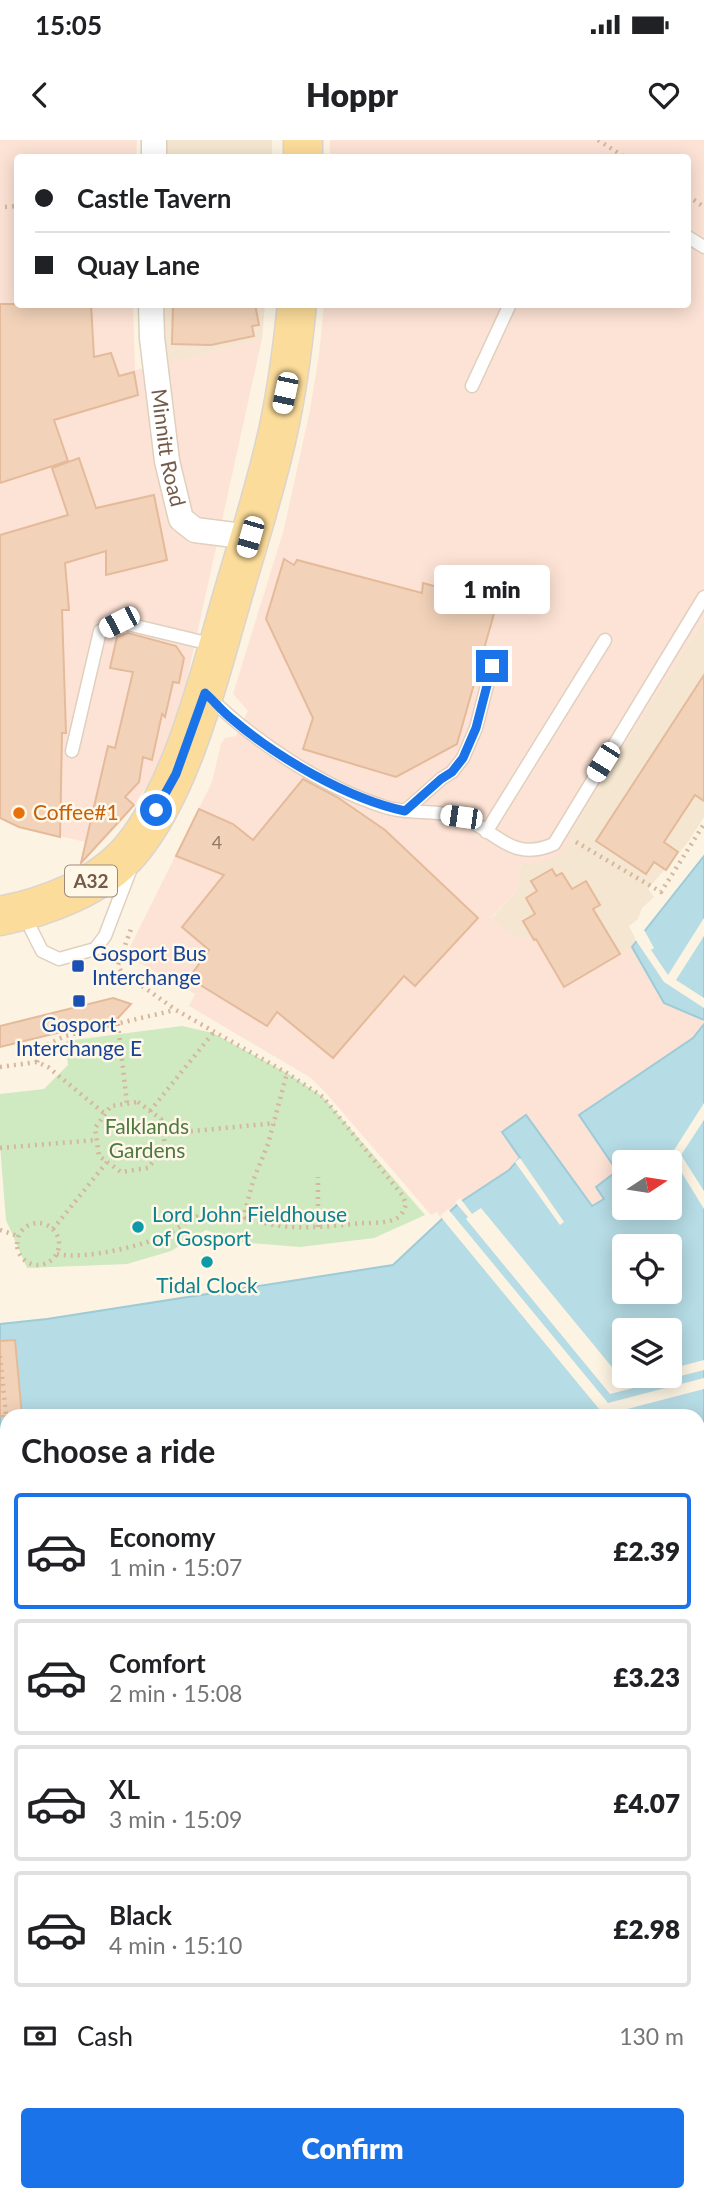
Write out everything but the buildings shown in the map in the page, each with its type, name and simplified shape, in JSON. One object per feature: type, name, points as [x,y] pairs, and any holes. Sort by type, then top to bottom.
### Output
[{"type":"main road","name":"A32","points":[[13,913],[60,898],[94,879],[129,852],[176,774],[205,693],[273,454],[285,393],[296,308]]},
{"type":"street","name":"Minnitt Road","points":[[152,308],[152,338],[167,461],[181,519],[195,530],[250,537]]},
{"type":"lane","points":[[472,386],[508,308]]},
{"type":"lane","points":[[205,693],[233,720],[293,761],[343,790],[382,806],[461,817],[498,839],[527,851],[541,850],[554,844],[704,597]]},
{"type":"lane","points":[[72,751],[100,631],[119,622],[218,646]]},
{"type":"lane","points":[[486,832],[605,639]]},
{"type":"lane","points":[[405,811],[452,772],[463,758],[476,728],[492,666]]},
{"type":"lane","points":[[13,913],[31,929],[42,951],[59,959],[95,949],[105,936],[142,834]]},
{"type":"path","points":[[598,140],[620,154]]},
{"type":"path","points":[[5,207],[14,206]]},
{"type":"path","points":[[560,832],[661,892],[704,824]]},
{"type":"path","points":[[57,1254],[78,1255],[129,1248],[169,1233],[198,1216],[213,1212],[283,1227],[318,1227],[392,1221],[405,1210],[406,1200],[329,1103],[316,1092],[213,1033],[121,971],[118,965],[132,924]]},
{"type":"path","points":[[37,1062],[43,1047],[65,1035],[176,1010]]},
{"type":"path","points":[[118,1024],[127,1104]]},
{"type":"path","points":[[150,1111],[213,1033]]},
{"type":"path","points":[[0,1067],[37,1062],[48,1067],[105,1114]]},
{"type":"path","points":[[243,1219],[253,1181],[275,1123],[287,1073]]},
{"type":"path","points":[[138,1102],[150,1111],[160,1119],[164,1146],[148,1168],[121,1172],[99,1156],[95,1128],[111,1106],[138,1102]]},
{"type":"path","points":[[163,1134],[275,1123]]},
{"type":"path","points":[[0,1148],[96,1140]]},
{"type":"path","points":[[53,1229],[107,1162]]},
{"type":"path","points":[[318,1177],[318,1227]]},
{"type":"path","points":[[34,1223],[46,1224],[53,1229],[59,1240],[57,1254],[43,1265],[27,1263],[17,1251],[18,1236],[24,1227],[34,1223]]},
{"type":"path","points":[[0,1230],[18,1236]]},
{"type":"path","points":[[0,1356],[5,1409]]},
{"type":"shaded area","points":[[0,140],[137,140],[136,154],[14,154],[14,308],[133,308],[135,370],[262,339],[186,684],[166,748],[147,786],[127,815],[99,845],[19,827],[0,818]]},
{"type":"shaded area","points":[[167,140],[272,140],[272,154],[166,154]]},
{"type":"shaded area","points":[[330,140],[704,140],[704,619],[568,837],[572,841],[559,855],[548,860],[521,863],[517,891],[492,917],[512,936],[536,939],[564,987],[632,947],[664,1003],[704,1020],[704,1024],[693,1038],[579,1115],[612,1162],[612,1183],[604,1199],[591,1207],[502,1132],[520,1158],[509,1170],[459,1203],[442,1220],[437,1212],[431,1215],[311,1078],[189,1006],[195,994],[126,955],[212,782],[221,744],[225,738],[236,736],[248,711],[233,694],[284,529],[310,410],[324,308],[691,308],[691,154],[330,154]]},
{"type":"shaded area","points":[[161,308],[265,308],[262,339],[162,364]]},
{"type":"shaded area","points":[[704,619],[704,817],[688,842],[648,889],[654,897],[642,908],[638,919],[629,926],[637,942],[564,987],[536,939],[512,936],[492,918],[517,891],[521,863],[538,863],[572,840],[567,838]]},
{"type":"green space","name":"Falklands Gardens","points":[[182,1026],[213,1033],[287,1073],[323,1097],[425,1215],[374,1238],[300,1247],[237,1242],[206,1230],[171,1251],[127,1264],[27,1268],[6,1220],[0,1145],[0,1094],[44,1089],[68,1065],[66,1041]]},
{"type":"water","points":[[704,856],[704,1020],[664,1003],[632,947]]},
{"type":"water","points":[[704,1024],[704,1409],[0,1409],[0,1324],[393,1265],[459,1203],[509,1170],[520,1158],[502,1132],[526,1115],[592,1206],[604,1199],[596,1187],[612,1175],[612,1220],[682,1220],[682,1150],[612,1150],[612,1164],[579,1115],[693,1038]]},
{"type":"pier","points":[[704,918],[704,936],[676,980],[704,998],[704,1008],[664,982],[635,939],[643,928],[654,948],[651,950],[668,975]]},
{"type":"pier","points":[[704,1103],[704,1120],[682,1153],[682,1150],[674,1150]]},
{"type":"pier","points":[[682,1157],[704,1191],[704,1209],[682,1173]]},
{"type":"pier","points":[[520,1158],[564,1222],[560,1225],[515,1162]]},
{"type":"pier","points":[[460,1198],[472,1214],[481,1208],[612,1367],[612,1388],[634,1388],[610,1394],[466,1219],[468,1217],[455,1202]]},
{"type":"pier","points":[[448,1209],[608,1403],[666,1388],[682,1388],[682,1384],[704,1378],[704,1389],[627,1409],[599,1409],[440,1216]]},
{"type":"pier","points":[[704,1360],[704,1370],[682,1376],[682,1366]]},
{"type":"place","name":"Coffee#1","points":[[19,813]]},
{"type":"place","name":"Gosport Bus Interchange","points":[[78,966]]},
{"type":"place","name":"Gosport Interchange E","points":[[79,1001]]},
{"type":"place","name":"Lord John Fieldhouse of Gosport","points":[[138,1227]]},
{"type":"place","name":"Tidal Clock","points":[[207,1262]]},
{"type":"route","points":[[156,810],[176,774],[205,693],[233,720],[293,761],[343,790],[382,806],[405,811],[452,772],[463,758],[476,728],[492,666]]}]
